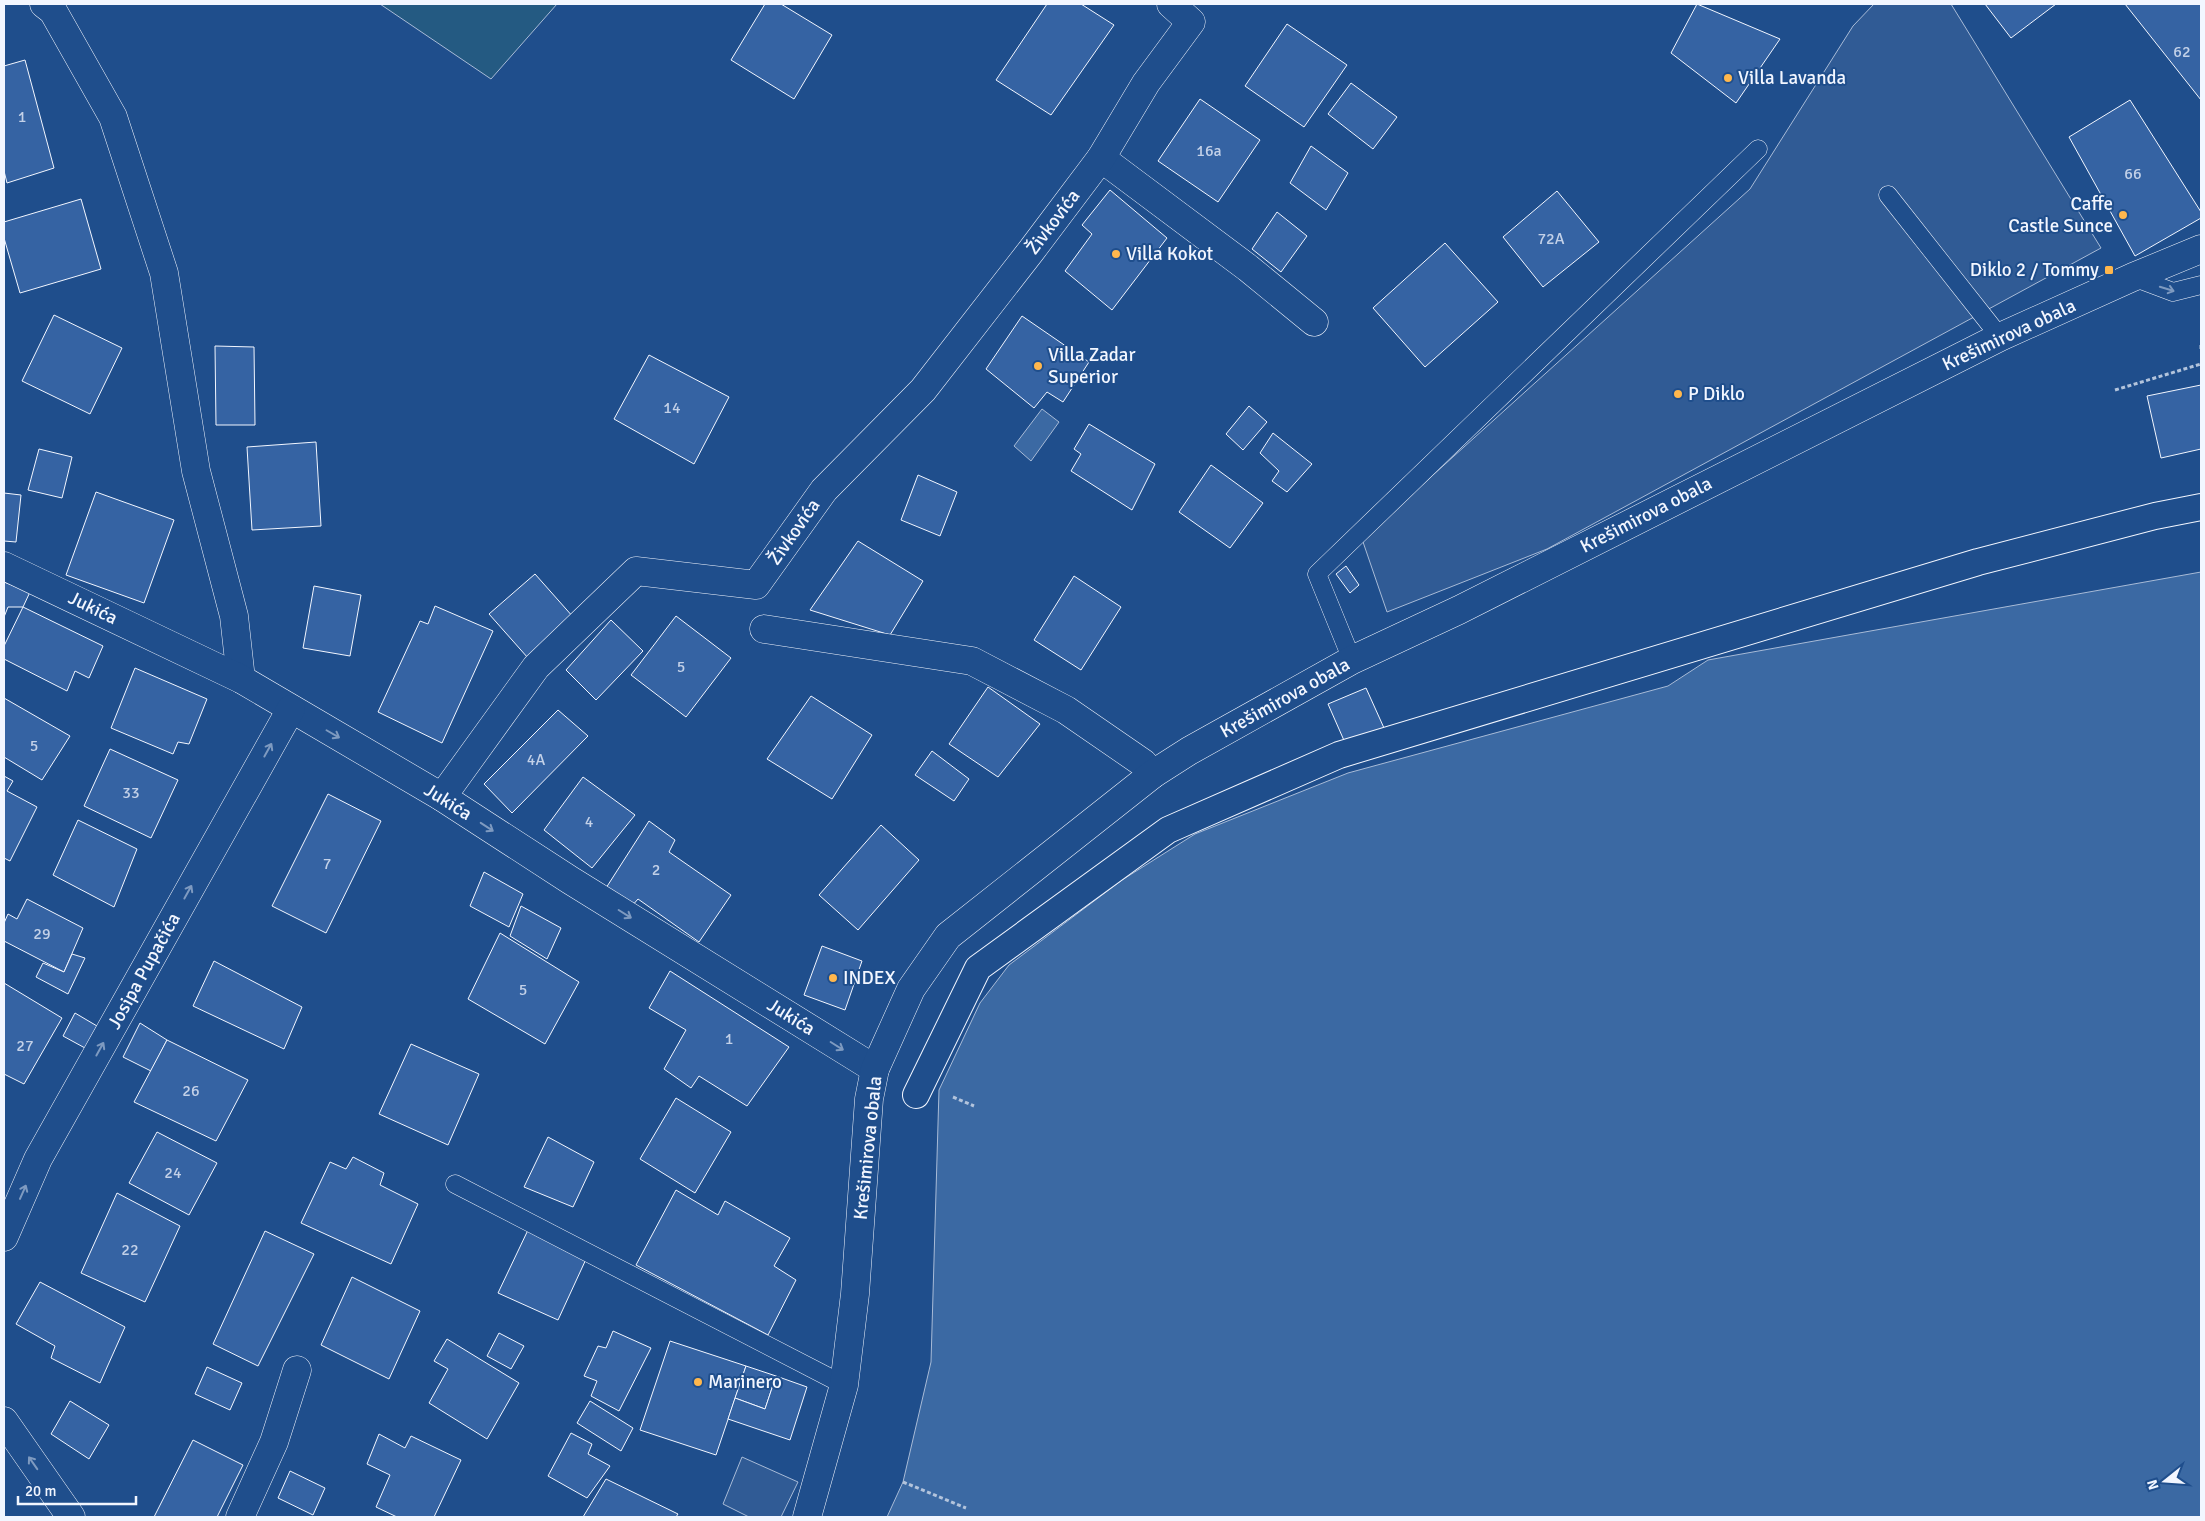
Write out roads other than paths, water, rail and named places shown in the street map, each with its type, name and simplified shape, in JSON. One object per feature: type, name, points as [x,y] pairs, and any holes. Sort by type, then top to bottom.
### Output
[{"type":"street","points":[[44,4],[53,11],[113,117],[164,273],[196,471],[234,616],[241,679]]},
{"type":"street","name":"Živkovića","points":[[442,797],[536,667],[636,570],[756,586],[824,490],[923,390],[1101,158],[1146,83],[1191,22],[1171,4]]},
{"type":"street","points":[[1101,158],[1248,268],[1314,322]]},
{"type":"street","name":"Krešimirova obala","points":[[807,1517],[844,1385],[855,1294],[869,1099],[875,1069],[911,989],[948,936],[1153,774],[1189,751],[1352,660],[1459,610],[2000,337],[2133,277],[2201,249]]},
{"type":"street","points":[[916,1096],[978,968],[1168,830],[1339,755],[1978,562],[2155,516],[2201,507]]},
{"type":"street","name":"Jukića","points":[[4,566],[241,679],[442,797],[570,880],[875,1069]]},
{"type":"street","points":[[764,629],[972,660],[1066,710],[1143,763],[1153,774]]},
{"type":"street","name":"Josipa Pupačića","points":[[4,1237],[38,1158],[291,709]]},
{"type":"street","points":[[240,1517],[274,1442],[297,1370]]},
{"type":"street","points":[[4,1420],[71,1517]]},
{"type":"lane","points":[[1352,660],[1317,574],[1758,149]]},
{"type":"lane","points":[[1888,195],[2000,337]]},
{"type":"lane","points":[[2133,277],[2173,292],[2201,285]]},
{"type":"lane","points":[[455,1184],[844,1385]]},
{"type":"place","name":"Villa Lavanda","points":[[1728,78]]},
{"type":"place","name":"Caffe Castle Sunce","points":[[2123,215]]},
{"type":"place","name":"Villa Kokot","points":[[1116,254]]},
{"type":"place","name":"Diklo 2 / Tommy","points":[[2109,270]]},
{"type":"place","name":"Villa Zadar Superior","points":[[1038,366]]},
{"type":"place","name":"P Diklo","points":[[1678,394]]},
{"type":"place","name":"INDEX","points":[[833,978]]},
{"type":"place","name":"Marinero","points":[[698,1382]]}]
